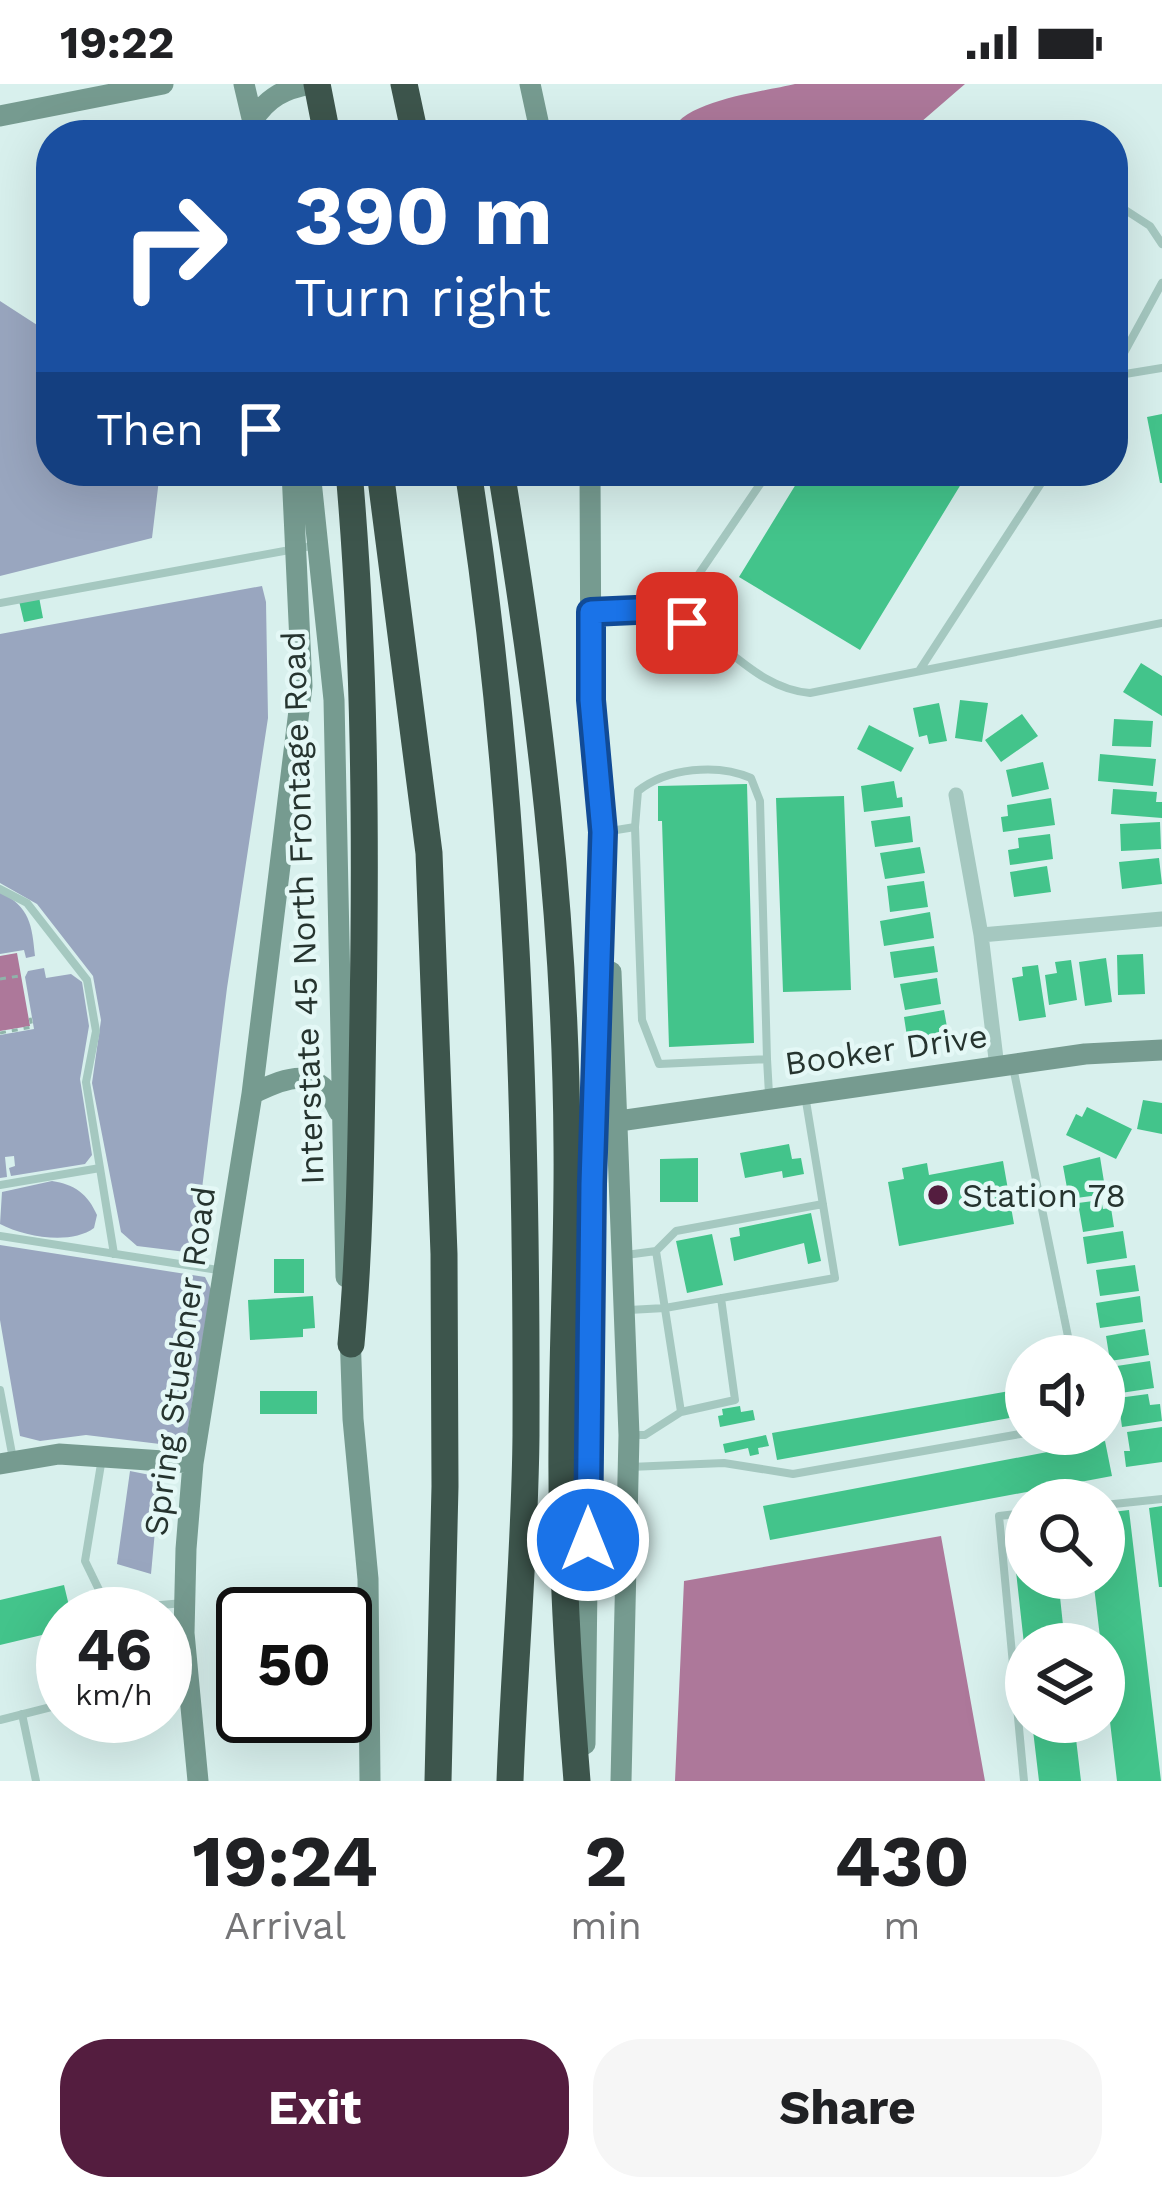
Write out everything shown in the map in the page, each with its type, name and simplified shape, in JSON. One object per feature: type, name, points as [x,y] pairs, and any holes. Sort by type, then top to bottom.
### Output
[{"type":"highway","points":[[314,84],[323,120]]},
{"type":"highway","points":[[404,84],[412,120]]},
{"type":"highway","points":[[350,486],[362,615],[366,749],[360,1252],[351,1344]]},
{"type":"highway","points":[[382,486],[429,853],[444,1254],[445,1486],[437,1781]]},
{"type":"highway","points":[[470,486],[504,743],[517,920],[526,1436],[510,1781]]},
{"type":"highway","points":[[503,486],[537,712],[555,891],[567,1146],[564,1574],[580,1781]]},
{"type":"main road","points":[[0,116],[163,84]]},
{"type":"main road","points":[[244,84],[252,120]]},
{"type":"main road","points":[[257,120],[262,105],[284,89],[314,84]]},
{"type":"main road","points":[[530,84],[538,120]]},
{"type":"main road","name":"Spring Stuebner Road","points":[[185,1587],[193,1463],[252,1094],[302,686],[308,546],[295,486]]},
{"type":"main road","name":"Interstate 45 North Frontage Road","points":[[310,486],[308,546],[334,700],[344,1252],[368,1579],[370,1781]]},
{"type":"main road","points":[[590,486],[591,700],[619,1120],[629,1435],[621,1781]]},
{"type":"main road","points":[[580,1781],[603,832]]},
{"type":"main road","name":"Booker Drive","points":[[619,1120],[1102,1052],[1162,1050]]},
{"type":"main road","points":[[252,1094],[296,1078],[316,1080],[332,1095],[344,1125]]},
{"type":"main road","points":[[6,1462],[59,1454],[103,1454],[193,1463]]},
{"type":"main road","name":"Spring Stuebner Road","points":[[190,1743],[198,1781]]},
{"type":"street","points":[[956,795],[1005,1066]]},
{"type":"street","points":[[981,934],[1162,919]]},
{"type":"lane","points":[[1128,212],[1150,226],[1162,244]]},
{"type":"lane","points":[[1128,346],[1162,283]]},
{"type":"lane","points":[[1128,372],[1162,368]]},
{"type":"lane","points":[[671,615],[755,486]]},
{"type":"lane","points":[[919,671],[1039,486]]},
{"type":"lane","points":[[0,603],[308,546]]},
{"type":"lane","points":[[591,612],[658,609],[786,691],[810,693],[1162,623]]},
{"type":"lane","points":[[767,1059],[659,1064],[642,1020],[634,827],[638,791],[656,776],[728,768],[752,778],[760,801],[769,1098]]},
{"type":"lane","points":[[603,832],[634,827]]},
{"type":"lane","points":[[0,889],[27,903],[88,980],[96,1031],[86,1082],[114,1253]]},
{"type":"lane","points":[[1005,1066],[1067,1335]]},
{"type":"lane","points":[[626,1310],[665,1308],[835,1277],[805,1094]]},
{"type":"lane","points":[[0,1185],[100,1168]]},
{"type":"lane","points":[[624,1255],[656,1251],[676,1231],[823,1204]]},
{"type":"lane","points":[[0,1236],[221,1270]]},
{"type":"lane","points":[[656,1251],[681,1412]]},
{"type":"lane","points":[[629,1435],[645,1435],[681,1412],[735,1400],[721,1298]]},
{"type":"lane","points":[[0,1390],[6,1462]]},
{"type":"lane","points":[[628,1467],[724,1463],[794,1474],[1005,1437]]},
{"type":"lane","points":[[98,1587],[85,1562],[103,1454]]},
{"type":"lane","points":[[1125,1502],[1162,1498]]},
{"type":"lane","points":[[1005,1515],[999,1516],[1005,1580]]},
{"type":"lane","points":[[1007,1599],[1024,1781]]},
{"type":"lane","points":[[0,1720],[36,1711]]},
{"type":"lane","points":[[22,1714],[36,1781]]},
{"type":"path","points":[[0,979],[19,976]]},
{"type":"path","points":[[0,1033],[32,1027],[29,1012]]},
{"type":"shaded area","points":[[795,84],[965,84],[923,120],[681,120],[744,94]]},
{"type":"shaded area","points":[[0,301],[36,324],[36,486],[158,486],[152,538],[0,576]]},
{"type":"shaded area","points":[[262,586],[268,718],[227,988],[194,1253],[137,1246],[121,1232],[92,1083],[101,1020],[93,976],[37,904],[0,883],[0,634]]},
{"type":"shaded area","points":[[0,892],[28,918],[35,956],[26,958],[24,950],[0,954]]},
{"type":"shaded area","points":[[17,953],[30,1026],[0,1031],[0,956]]},
{"type":"shaded area","points":[[44,968],[46,978],[71,974],[82,982],[89,1026],[80,1079],[92,1155],[85,1164],[11,1176],[14,1156],[5,1157],[7,1177],[0,1178],[0,1035],[34,1029],[25,977],[28,971]]},
{"type":"shaded area","points":[[52,1181],[85,1196],[97,1215],[94,1228],[73,1236],[48,1237],[0,1224],[2,1192]]},
{"type":"shaded area","points":[[0,1245],[205,1277],[211,1289],[187,1435],[168,1445],[86,1435],[40,1441],[20,1436],[0,1320]]},
{"type":"shaded area","points":[[130,1471],[160,1477],[151,1574],[117,1564]]},
{"type":"shaded area","points":[[941,1536],[985,1781],[675,1781],[684,1581]]},
{"type":"building","points":[[1162,414],[1162,483],[1160,483],[1147,417]]},
{"type":"building","points":[[795,486],[960,486],[860,650],[739,577]]},
{"type":"building","points":[[39,597],[43,618],[24,622],[19,601]]},
{"type":"building","points":[[1141,663],[1162,676],[1162,716],[1123,692]]},
{"type":"building","points":[[960,700],[988,703],[982,742],[955,738]]},
{"type":"building","points":[[939,703],[947,741],[929,744],[927,735],[919,737],[913,708]]},
{"type":"building","points":[[1022,714],[1038,736],[1001,762],[985,740]]},
{"type":"building","points":[[1114,719],[1153,721],[1151,747],[1112,746]]},
{"type":"building","points":[[869,725],[914,748],[901,772],[857,749]]},
{"type":"building","points":[[1100,754],[1156,759],[1153,786],[1098,781]]},
{"type":"building","points":[[1043,762],[1049,789],[1012,797],[1006,770]]},
{"type":"building","points":[[894,781],[903,807],[864,812],[861,786]]},
{"type":"building","points":[[747,784],[754,1043],[669,1047],[658,786]]},
{"type":"building","points":[[1113,789],[1157,792],[1162,818],[1111,814]]},
{"type":"building","points":[[844,796],[851,990],[783,992],[776,798]]},
{"type":"building","points":[[1051,798],[1055,825],[1003,832],[1001,817],[1008,816],[1007,805]]},
{"type":"building","points":[[910,816],[913,842],[875,847],[871,821]]},
{"type":"building","points":[[1160,822],[1161,849],[1121,851],[1120,824]]},
{"type":"building","points":[[1050,834],[1053,859],[1010,865],[1008,850],[1019,848],[1018,838]]},
{"type":"building","points":[[920,847],[925,873],[885,879],[880,853]]},
{"type":"building","points":[[1159,858],[1162,884],[1122,889],[1119,862]]},
{"type":"building","points":[[1047,866],[1051,892],[1014,897],[1010,872]]},
{"type":"building","points":[[924,881],[928,907],[890,912],[887,886]]},
{"type":"building","points":[[930,912],[934,938],[884,946],[880,921]]},
{"type":"building","points":[[934,946],[938,972],[894,978],[890,952]]},
{"type":"building","points":[[1143,954],[1145,994],[1118,995],[1117,955]]},
{"type":"building","points":[[1106,958],[1112,1002],[1085,1006],[1079,962]]},
{"type":"building","points":[[1071,960],[1077,1000],[1049,1005],[1045,975],[1057,973],[1055,962]]},
{"type":"building","points":[[1038,965],[1046,1017],[1019,1021],[1012,978],[1023,976],[1022,967]]},
{"type":"building","points":[[937,978],[941,1004],[905,1010],[900,984]]},
{"type":"building","points":[[944,1010],[947,1027],[939,1028],[940,1038],[908,1043],[904,1017]]},
{"type":"building","points":[[1143,1100],[1162,1103],[1162,1134],[1137,1129]]},
{"type":"building","points":[[1087,1107],[1132,1129],[1116,1159],[1066,1135],[1076,1114],[1082,1117]]},
{"type":"building","points":[[789,1144],[792,1159],[801,1158],[804,1174],[783,1178],[782,1171],[745,1178],[740,1153]]},
{"type":"building","points":[[1100,1157],[1106,1194],[1069,1199],[1063,1166]]},
{"type":"building","points":[[698,1158],[698,1202],[660,1202],[660,1159]]},
{"type":"building","points":[[1003,1161],[1014,1224],[899,1246],[888,1182],[904,1179],[902,1168],[927,1163],[929,1175]]},
{"type":"building","points":[[1101,1200],[1103,1209],[1111,1208],[1114,1227],[1083,1232],[1078,1203]]},
{"type":"building","points":[[811,1213],[821,1261],[808,1264],[804,1243],[734,1261],[730,1238],[740,1236],[739,1228]]},
{"type":"building","points":[[1123,1231],[1127,1258],[1087,1264],[1083,1237]]},
{"type":"building","points":[[712,1234],[723,1285],[687,1293],[676,1241]]},
{"type":"building","points":[[274,1259],[304,1259],[304,1293],[274,1293]]},
{"type":"building","points":[[1135,1265],[1139,1291],[1100,1296],[1096,1270]]},
{"type":"building","points":[[313,1296],[315,1328],[303,1329],[303,1337],[250,1340],[248,1300]]},
{"type":"building","points":[[1140,1296],[1143,1322],[1100,1328],[1096,1303]]},
{"type":"building","points":[[1145,1329],[1149,1355],[1125,1359],[1125,1335],[1112,1335]]},
{"type":"building","points":[[1150,1361],[1154,1388],[1125,1392],[1125,1365]]},
{"type":"building","points":[[260,1391],[317,1391],[317,1414],[260,1414]]},
{"type":"building","points":[[1005,1392],[1005,1419],[777,1460],[772,1433]]},
{"type":"building","points":[[1148,1394],[1150,1405],[1160,1404],[1162,1421],[1125,1427],[1125,1397]]},
{"type":"building","points":[[740,1406],[741,1412],[753,1410],[755,1420],[720,1427],[722,1409]]},
{"type":"building","points":[[1162,1427],[1162,1462],[1126,1467],[1127,1432]]},
{"type":"building","points":[[766,1435],[769,1446],[758,1448],[759,1454],[750,1456],[748,1448],[725,1453],[723,1444]]},
{"type":"building","points":[[1031,1455],[1108,1455],[1112,1476],[1005,1479],[1005,1496],[770,1540],[763,1506]]},
{"type":"building","points":[[1162,1506],[1162,1587],[1159,1587],[1149,1508]]},
{"type":"building","points":[[1125,1510],[1129,1510],[1161,1781],[1117,1781],[1113,1743],[1125,1743],[1125,1623],[1098,1623],[1095,1599],[1125,1599]]},
{"type":"building","points":[[36,1592],[36,1636],[0,1645],[0,1600]]},
{"type":"building","points":[[1019,1599],[1060,1599],[1063,1623],[1022,1623]]},
{"type":"building","points":[[1034,1743],[1076,1743],[1081,1781],[1039,1781]]},
{"type":"place","name":"Station 78","points":[[938,1195]]},
{"type":"route","points":[[588,1540],[603,832],[591,700],[591,612],[658,609],[687,623]]}]
